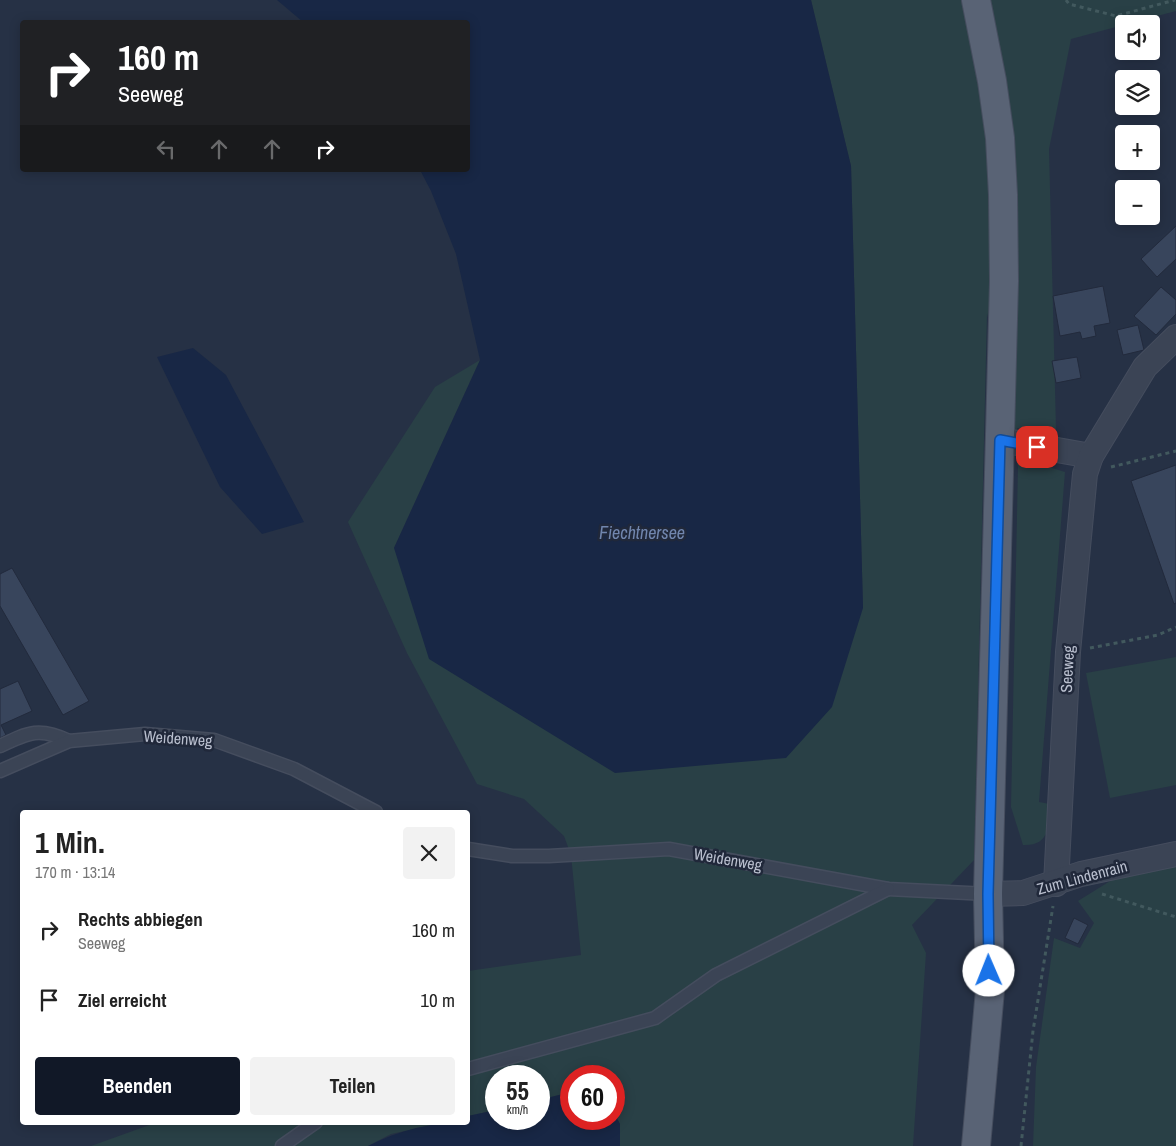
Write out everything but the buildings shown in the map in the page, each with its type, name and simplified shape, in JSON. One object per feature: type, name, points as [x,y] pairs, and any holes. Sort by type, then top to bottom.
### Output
[{"type":"main road","points":[[976,0],[992,81],[1002,176],[1004,281],[988,894],[990,990],[976,1146]]},
{"type":"street","name":"Seeweg","points":[[1056,884],[1068,652],[1088,465],[1145,367],[1176,337]]},
{"type":"street","points":[[1000,440],[1088,465]]},
{"type":"street","name":"Zum Lindenrain","points":[[988,894],[1023,893],[1056,884],[1081,874],[1176,854]]},
{"type":"lane","points":[[0,746],[20,736],[48,731],[69,741]]},
{"type":"lane","name":"Weidenweg","points":[[0,771],[69,741],[145,734],[214,740],[294,769],[372,810]]},
{"type":"lane","name":"Weidenweg","points":[[470,849],[512,856],[549,856],[669,849],[888,889],[988,894]]},
{"type":"lane","points":[[470,1068],[655,1018],[716,975],[888,889]]},
{"type":"lane","points":[[282,1146],[312,1125]]},
{"type":"path","points":[[1066,0],[1070,4],[1116,16],[1175,0]]},
{"type":"path","points":[[1088,465],[1176,450]]},
{"type":"path","points":[[1068,652],[1132,641],[1176,627]]},
{"type":"path","points":[[1081,874],[1091,890],[1176,917]]},
{"type":"path","points":[[1021,1146],[1033,1030],[1056,884]]},
{"type":"green space","points":[[811,0],[1176,0],[1176,11],[1160,15],[1115,15],[1115,27],[1071,39],[1049,149],[1056,429],[1017,428],[1023,459],[1065,472],[1039,802],[1050,804],[1049,820],[1043,838],[1038,842],[1023,845],[1011,807],[1018,467],[987,313],[974,860],[912,925],[926,953],[913,1146],[620,1146],[620,1130],[625,1130],[625,1065],[560,1065],[560,1095],[550,1097],[550,1065],[485,1065],[485,1112],[470,1116],[470,971],[581,955],[571,855],[564,836],[524,799],[477,784],[407,653],[348,522],[435,387],[480,360],[394,548],[863,608],[851,166]]},
{"type":"green space","points":[[1176,657],[1176,785],[1110,798],[1086,673]]},
{"type":"green space","points":[[1176,866],[1176,1146],[1033,1146],[1036,1067],[1054,938],[1080,948],[1094,923],[1078,901],[1115,878]]},
{"type":"green space","points":[[149,1125],[432,1125],[391,1134],[368,1146],[91,1146]]},
{"type":"water","name":"Fiechtnersee","points":[[277,0],[811,0],[851,166],[863,608],[832,707],[786,758],[615,773],[429,659],[394,548],[480,360],[456,254],[431,191],[421,172],[470,172],[470,20],[301,20]]},
{"type":"water","points":[[193,348],[226,375],[304,522],[262,534],[220,487],[157,357]]},
{"type":"water","points":[[560,1095],[560,1130],[620,1130],[620,1146],[368,1146],[404,1131],[429,1125],[470,1125],[470,1116],[485,1112],[485,1130],[550,1130],[550,1097]]},
{"type":"route","points":[[989,971],[988,894],[1000,440],[1037,447]]}]
